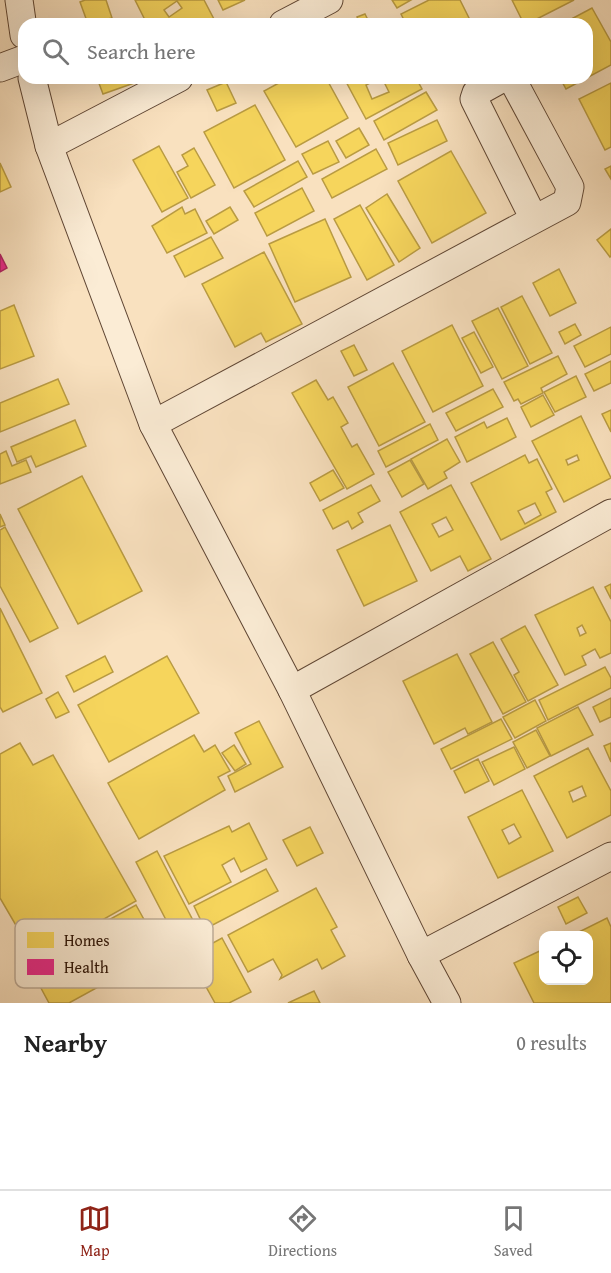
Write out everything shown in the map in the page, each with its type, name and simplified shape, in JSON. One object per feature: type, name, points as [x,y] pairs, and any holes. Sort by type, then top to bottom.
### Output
[{"type":"street","points":[[19,0],[22,18]]},
{"type":"street","points":[[294,18],[328,0]]},
{"type":"street","points":[[0,68],[18,60]]},
{"type":"street","points":[[34,84],[50,146],[153,424],[292,690],[421,955],[447,1003]]},
{"type":"street","points":[[50,146],[168,84]]},
{"type":"street","points":[[492,84],[476,93],[474,99],[534,219]]},
{"type":"street","points":[[153,424],[567,202],[570,187],[515,84]]},
{"type":"street","points":[[292,690],[611,513]]},
{"type":"street","points":[[421,955],[611,856]]},
{"type":"building: Homes","points":[[106,0],[112,18],[86,18],[80,2]]},
{"type":"building: Homes","points":[[135,0],[204,0],[213,18],[144,18]],"holes":[[[177,1],[182,8],[169,17],[164,10]]]},
{"type":"building: Homes","points":[[218,0],[245,0],[223,10]]},
{"type":"building: Homes","points":[[392,0],[411,0],[397,8]]},
{"type":"building: Homes","points":[[429,0],[460,0],[469,18],[403,18],[401,14]]},
{"type":"building: Homes","points":[[512,0],[574,0],[539,18],[521,18]]},
{"type":"building: Homes","points":[[592,8],[611,42],[611,65],[593,75],[593,18],[573,18]]},
{"type":"building: Homes","points":[[365,14],[367,18],[357,18]]},
{"type":"building: Homes","points":[[611,83],[611,147],[605,150],[579,99]]},
{"type":"building: Homes","points":[[99,84],[131,84],[103,94]]},
{"type":"building: Homes","points":[[227,84],[236,103],[217,111],[207,90]]},
{"type":"building: Homes","points":[[277,84],[329,84],[348,118],[296,147],[264,91]]},
{"type":"building: Homes","points":[[347,84],[368,84],[366,85],[372,99],[389,92],[385,84],[419,84],[422,89],[366,119]]},
{"type":"building: Homes","points":[[563,84],[576,84],[566,89]]},
{"type":"building: Homes","points":[[426,92],[437,110],[384,140],[374,121]]},
{"type":"building: Homes","points":[[255,105],[285,160],[234,188],[204,132]]},
{"type":"building: Homes","points":[[437,120],[447,141],[398,165],[388,143]]},
{"type":"building: Homes","points":[[359,128],[369,145],[346,158],[336,141]]},
{"type":"building: Homes","points":[[328,141],[339,162],[313,174],[302,154]]},
{"type":"building: Homes","points":[[159,146],[188,198],[162,212],[133,160]]},
{"type":"building: Homes","points":[[194,148],[215,185],[191,198],[177,172],[188,166],[182,155]]},
{"type":"building: Homes","points":[[376,149],[387,169],[332,198],[322,179]]},
{"type":"building: Homes","points":[[451,151],[486,213],[432,243],[398,181]]},
{"type":"building: Homes","points":[[298,161],[307,177],[254,207],[244,191]]},
{"type":"building: Homes","points":[[0,163],[11,187],[0,192]]},
{"type":"building: Homes","points":[[611,166],[611,179],[605,169]]},
{"type":"building: Homes","points":[[302,188],[314,211],[267,236],[255,213]]},
{"type":"building: Homes","points":[[387,194],[420,248],[399,262],[366,208]]},
{"type":"building: Homes","points":[[360,205],[394,265],[367,280],[334,219]]},
{"type":"building: Homes","points":[[182,207],[185,214],[195,209],[207,233],[167,253],[152,226]]},
{"type":"building: Homes","points":[[230,207],[238,220],[214,234],[206,221]]},
{"type":"building: Homes","points":[[325,219],[351,277],[295,302],[269,244]]},
{"type":"building: Homes","points":[[611,229],[611,256],[610,257],[597,240]]},
{"type":"building: Homes","points":[[211,237],[223,258],[185,277],[174,256]]},
{"type":"building: Homes","points":[[264,252],[302,324],[266,342],[261,333],[235,347],[202,284]]},
{"type":"building: Homes","points":[[559,269],[576,303],[550,316],[533,283]]},
{"type":"building: Homes","points":[[522,296],[552,353],[530,364],[501,307]]},
{"type":"building: Homes","points":[[14,305],[34,356],[0,369],[0,311]]},
{"type":"building: Homes","points":[[498,308],[528,366],[502,379],[472,321]]},
{"type":"building: Homes","points":[[575,324],[581,335],[565,344],[559,332]]},
{"type":"building: Homes","points":[[452,325],[483,386],[433,412],[402,351]]},
{"type":"building: Homes","points":[[611,327],[611,354],[585,367],[574,346]]},
{"type":"building: Homes","points":[[474,332],[493,367],[481,373],[462,338]]},
{"type":"building: Homes","points":[[354,345],[367,370],[354,376],[341,351]]},
{"type":"building: Homes","points":[[558,356],[567,374],[541,388],[543,393],[521,404],[518,399],[514,401],[504,382]]},
{"type":"building: Homes","points":[[611,361],[611,383],[594,391],[585,374]]},
{"type":"building: Homes","points":[[393,363],[425,422],[379,446],[348,387]]},
{"type":"building: Homes","points":[[576,376],[586,397],[555,412],[544,392]]},
{"type":"building: Homes","points":[[58,379],[69,404],[0,432],[0,403]]},
{"type":"building: Homes","points":[[316,380],[328,400],[333,397],[348,423],[341,427],[352,447],[357,444],[374,474],[347,489],[292,393]]},
{"type":"building: Homes","points":[[493,389],[503,407],[456,431],[446,413]]},
{"type":"building: Homes","points":[[543,395],[554,415],[531,427],[521,407]]},
{"type":"building: Homes","points":[[611,410],[611,432],[602,414]]},
{"type":"building: Homes","points":[[581,416],[611,478],[564,502],[532,441]],"holes":[[[577,455],[579,460],[568,465],[566,460]]]},
{"type":"building: Homes","points":[[507,418],[516,437],[467,462],[455,437],[484,422],[487,428]]},
{"type":"building: Homes","points":[[75,420],[86,446],[36,467],[31,456],[17,462],[11,447]]},
{"type":"building: Homes","points":[[430,424],[438,440],[386,467],[378,451]]},
{"type":"building: Homes","points":[[447,439],[460,462],[444,472],[447,478],[428,489],[411,459]]},
{"type":"building: Homes","points":[[6,451],[12,466],[26,460],[31,472],[0,484],[0,454]]},
{"type":"building: Homes","points":[[525,455],[529,463],[537,459],[552,489],[546,492],[556,512],[501,540],[471,483]],"holes":[[[535,503],[541,515],[525,524],[518,511]]]},
{"type":"building: Homes","points":[[410,460],[424,484],[402,497],[388,472]]},
{"type":"building: Homes","points":[[333,470],[344,488],[320,501],[310,483]]},
{"type":"building: Homes","points":[[82,476],[142,591],[78,624],[18,509]]},
{"type":"building: Homes","points":[[371,485],[380,501],[358,513],[363,522],[352,529],[348,521],[333,529],[323,510]]},
{"type":"building: Homes","points":[[451,485],[491,559],[468,571],[460,556],[431,571],[400,512]],"holes":[[[446,517],[453,530],[439,537],[432,524]]]},
{"type":"building: Homes","points":[[0,514],[5,525],[0,527]]},
{"type":"building: Homes","points":[[390,525],[417,581],[364,606],[337,550]]},
{"type":"building: Homes","points":[[5,527],[58,628],[30,642],[0,586],[0,530]]},
{"type":"building: Homes","points":[[611,584],[611,599],[605,587]]},
{"type":"building: Homes","points":[[593,587],[611,622],[611,653],[600,658],[595,649],[582,656],[586,665],[565,675],[535,615]],"holes":[[[582,625],[586,633],[580,636],[577,628]]]},
{"type":"building: Homes","points":[[0,608],[42,693],[3,712],[0,707]]},
{"type":"building: Homes","points":[[525,626],[558,685],[528,701],[514,675],[519,672],[501,639]]},
{"type":"building: Homes","points":[[493,642],[526,702],[503,714],[470,654]]},
{"type":"building: Homes","points":[[457,654],[492,722],[468,734],[465,728],[434,744],[403,681]]},
{"type":"building: Homes","points":[[105,656],[113,672],[74,692],[66,676]]},
{"type":"building: Homes","points":[[167,656],[199,713],[109,762],[78,705]]},
{"type":"building: Homes","points":[[605,667],[611,678],[611,688],[548,720],[539,700]]},
{"type":"building: Homes","points":[[58,692],[69,712],[56,718],[46,699]]},
{"type":"building: Homes","points":[[611,698],[611,717],[600,722],[593,707]]},
{"type":"building: Homes","points":[[535,700],[546,721],[515,738],[503,717]]},
{"type":"building: Homes","points":[[578,707],[593,735],[551,756],[537,728]]},
{"type":"building: Homes","points":[[501,719],[512,739],[451,769],[441,749]]},
{"type":"building: Homes","points":[[259,721],[283,767],[235,792],[228,776],[251,764],[235,733]]},
{"type":"building: Homes","points":[[536,730],[550,756],[527,768],[513,742]]},
{"type":"building: Homes","points":[[194,735],[204,752],[215,745],[230,771],[218,777],[225,790],[139,839],[108,783]]},
{"type":"building: Homes","points":[[20,743],[33,765],[53,755],[136,901],[104,919],[15,919],[15,924],[0,898],[0,754]]},
{"type":"building: Homes","points":[[611,743],[611,762],[604,746]]},
{"type":"building: Homes","points":[[234,745],[246,764],[235,771],[222,753]]},
{"type":"building: Homes","points":[[514,747],[525,769],[494,785],[482,762]]},
{"type":"building: Homes","points":[[588,748],[611,791],[611,815],[567,838],[534,776]],"holes":[[[582,786],[586,796],[573,802],[569,792]]]},
{"type":"building: Homes","points":[[478,759],[489,781],[465,793],[454,771]]},
{"type":"building: Homes","points":[[522,790],[553,851],[498,878],[468,817]],"holes":[[[514,824],[521,837],[509,844],[502,830]]]},
{"type":"building: Homes","points":[[249,823],[267,859],[241,872],[234,858],[222,865],[231,882],[189,904],[164,856],[229,826],[232,832]]},
{"type":"building: Homes","points":[[310,827],[323,853],[297,866],[283,840]]},
{"type":"building: Homes","points":[[157,851],[192,919],[166,919],[136,862]]},
{"type":"building: Homes","points":[[266,869],[278,891],[213,925],[213,919],[200,919],[194,906]]},
{"type":"building: Homes","points":[[316,888],[337,927],[331,930],[345,956],[322,969],[317,959],[280,979],[282,975],[273,959],[248,972],[228,935]]},
{"type":"building: Homes","points":[[578,897],[587,913],[566,924],[558,907]]},
{"type":"building: Homes","points":[[136,905],[144,919],[110,919]]},
{"type":"building: Homes","points":[[607,918],[611,927],[611,1003],[534,1003],[514,963],[539,951],[539,985],[593,985],[593,931],[581,931]]},
{"type":"building: Homes","points":[[222,938],[251,992],[229,1003],[215,1003],[207,988],[213,988],[213,943]]},
{"type":"building: Homes","points":[[41,988],[96,988],[69,1003],[49,1003]]},
{"type":"building: Homes","points":[[314,991],[320,1003],[288,1003]]},
{"type":"building: Health","points":[[0,254],[7,268],[0,272]]}]
